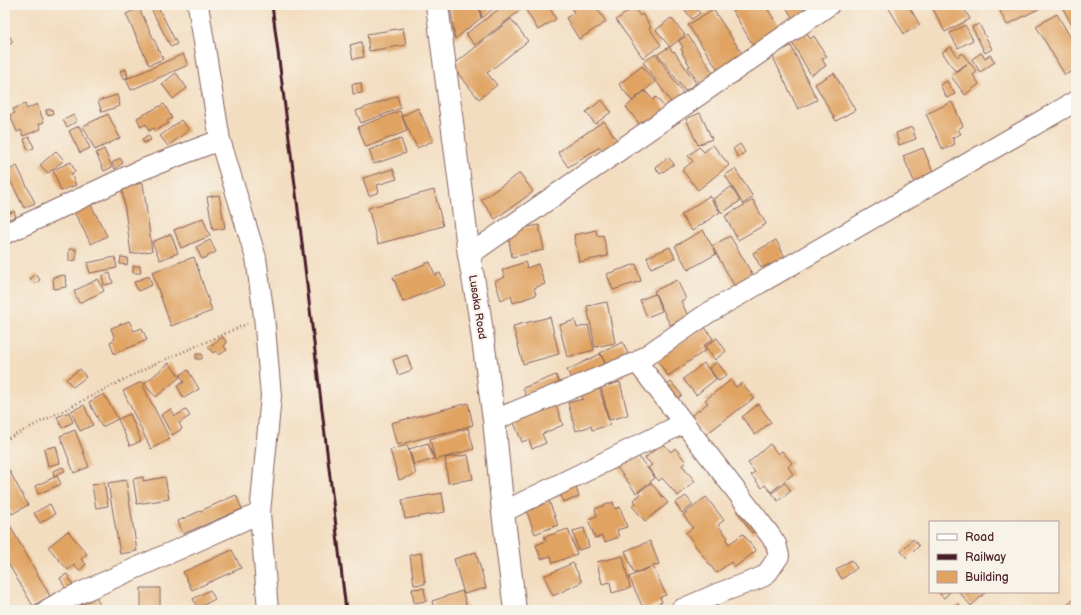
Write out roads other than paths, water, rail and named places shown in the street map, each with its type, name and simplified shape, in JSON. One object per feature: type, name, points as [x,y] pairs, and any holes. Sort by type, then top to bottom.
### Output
[{"type":"street","points":[[198,5],[220,140],[256,258],[264,316],[271,396],[260,513],[268,610]]},
{"type":"street","name":"Lusaka Road","points":[[437,5],[469,255],[479,311],[494,420],[515,610]]},
{"type":"street","points":[[469,255],[829,5]]},
{"type":"street","points":[[494,420],[637,362],[708,313],[1076,101]]},
{"type":"street","points":[[5,234],[141,170],[220,140]]},
{"type":"street","points":[[637,362],[770,535],[776,544],[779,556],[764,576],[680,610]]},
{"type":"street","points":[[503,512],[684,423]]},
{"type":"street","points":[[47,610],[260,513]]},
{"type":"railway","points":[[272,5],[346,610]]}]
